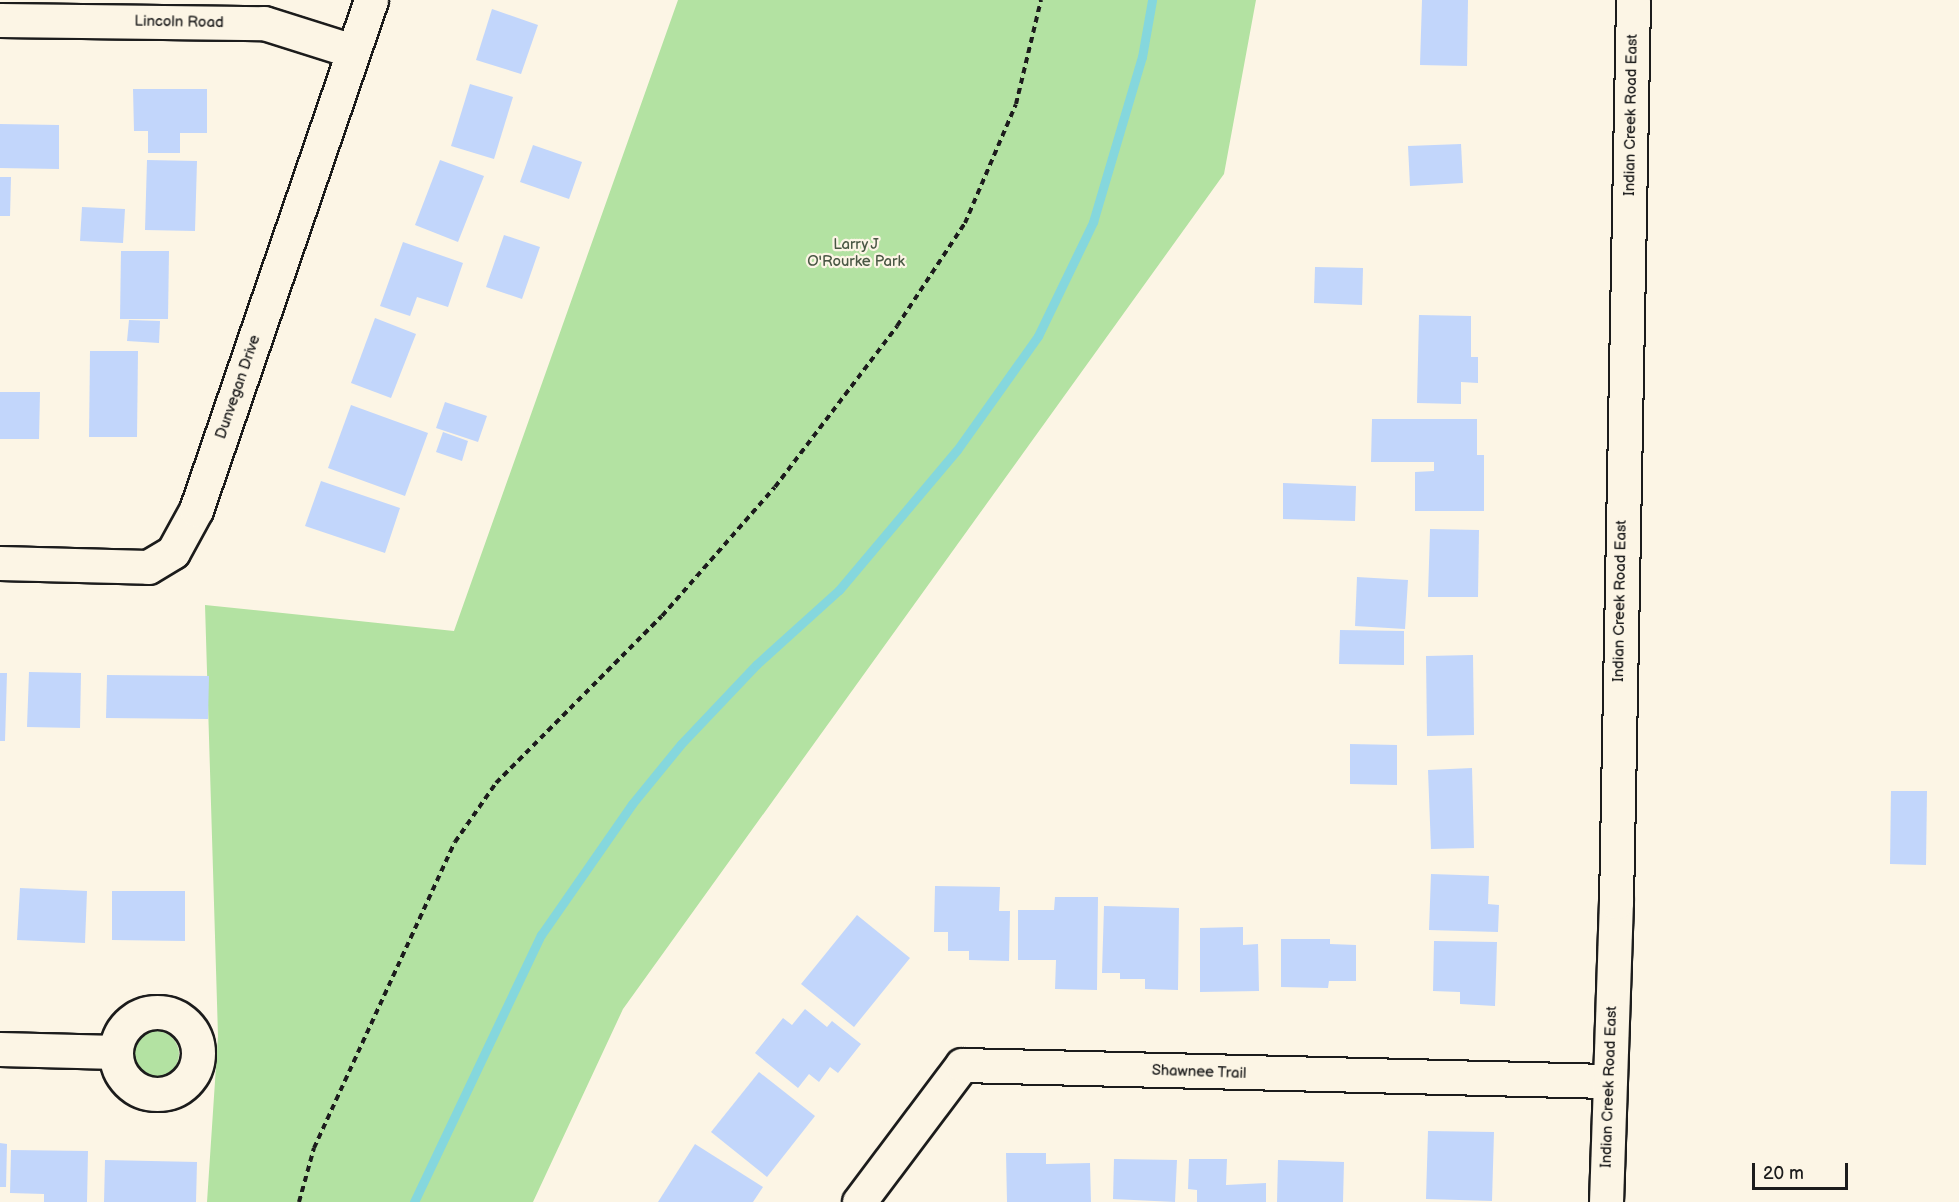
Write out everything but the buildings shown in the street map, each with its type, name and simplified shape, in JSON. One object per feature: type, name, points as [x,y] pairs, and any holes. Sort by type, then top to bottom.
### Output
[{"type":"street","name":"Dunvegan Drive","points":[[0,563],[148,567],[173,552],[196,510],[371,0]]},
{"type":"street","name":"Indian Creek Road East","points":[[1605,1202],[1616,902],[1633,0]]},
{"type":"street","name":"Lincoln Road","points":[[0,20],[264,24],[353,51]]},
{"type":"street","points":[[0,1049],[116,1052]]},
{"type":"street","name":"Shawnee Trail","points":[[859,1202],[962,1065],[1608,1081]]},
{"type":"path","points":[[299,1202],[314,1148],[455,842],[496,783],[662,616],[775,487],[897,326],[965,224],[1016,104],[1041,0]]},
{"type":"green space","name":"Larry J O'Rourke Park","points":[[678,0],[1256,0],[1224,174],[623,1009],[533,1202],[207,1202],[218,1036],[205,605],[454,631]]},
{"type":"green space","points":[[156,1031],[172,1038],[179,1054],[172,1070],[156,1077],[140,1070],[133,1054],[140,1038]]},
{"type":"waterway","points":[[414,1202],[541,935],[632,804],[681,744],[757,664],[839,590],[957,450],[1038,336],[1093,222],[1142,57],[1152,0]]}]
